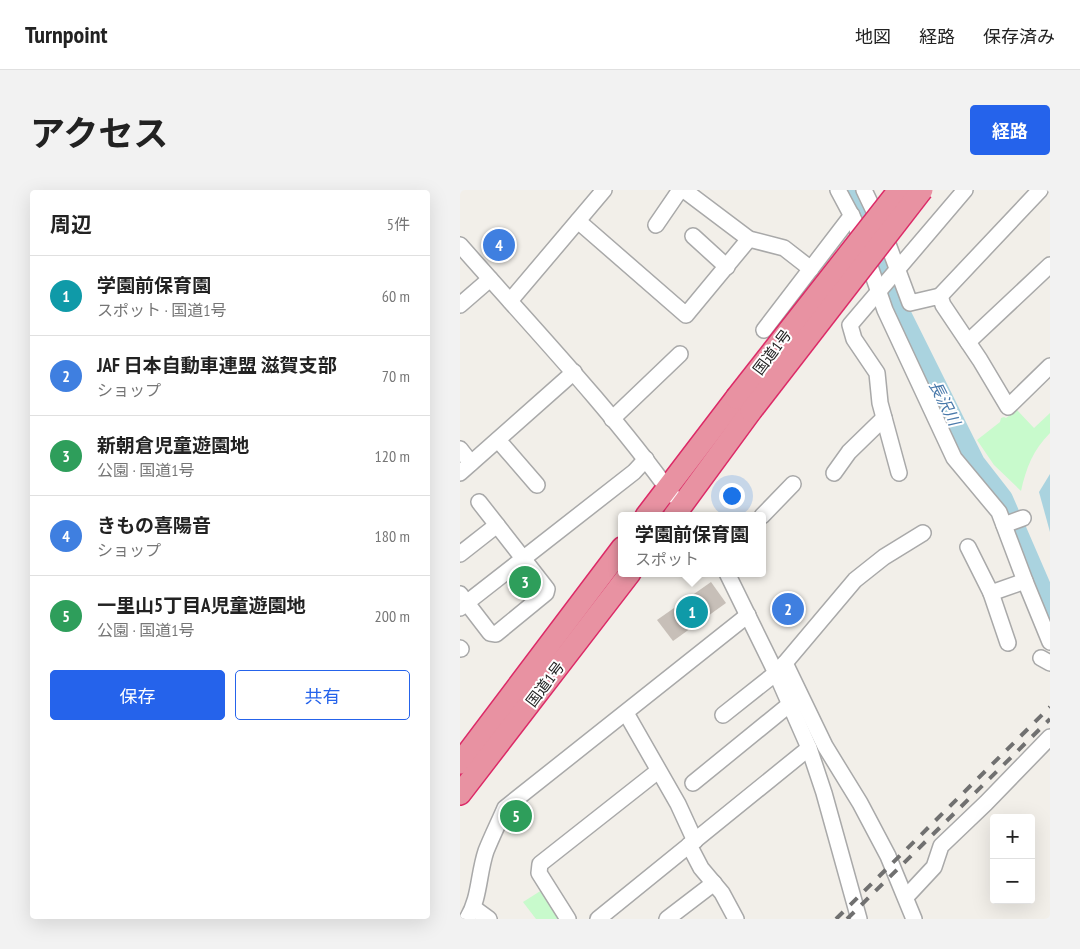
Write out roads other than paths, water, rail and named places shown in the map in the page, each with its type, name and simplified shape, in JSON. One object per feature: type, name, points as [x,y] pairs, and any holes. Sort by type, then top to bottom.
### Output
[{"type":"highway","name":"国道1号","points":[[681,512],[744,405],[899,190]]},
{"type":"highway","name":"国道1号","points":[[649,512],[667,489],[744,405],[922,190]]},
{"type":"highway","name":"国道1号","points":[[460,763],[618,553]]},
{"type":"highway","name":"国道1号","points":[[460,794],[627,577]]},
{"type":"street","points":[[510,301],[604,190]]},
{"type":"street","points":[[656,225],[680,190]]},
{"type":"street","points":[[684,190],[750,239],[784,248],[811,269]]},
{"type":"street","points":[[838,190],[852,215],[885,310],[954,458],[999,512],[1005,524],[1025,581],[1050,642]]},
{"type":"street","points":[[864,190],[882,228],[910,303],[940,296],[1040,190]]},
{"type":"street","points":[[899,473],[880,403],[878,373],[854,339],[850,325],[965,190]]},
{"type":"street","points":[[764,330],[852,215]]},
{"type":"street","points":[[578,221],[686,315],[750,239]]},
{"type":"street","points":[[693,236],[727,266]]},
{"type":"street","points":[[462,250],[574,372],[646,459],[667,489],[679,512]]},
{"type":"street","points":[[968,342],[1050,264]]},
{"type":"street","points":[[460,305],[490,279]]},
{"type":"street","points":[[940,296],[943,305],[1008,407],[1050,366]]},
{"type":"street","points":[[612,419],[680,354]]},
{"type":"street","points":[[460,449],[466,468],[574,372]]},
{"type":"street","points":[[834,474],[849,452],[884,418]]},
{"type":"street","points":[[498,440],[537,485]]},
{"type":"street","points":[[479,502],[497,525],[524,559],[547,588],[546,593],[496,634],[490,633],[462,602],[524,559],[634,472],[646,459]]},
{"type":"street","points":[[766,512],[793,484]]},
{"type":"street","points":[[1005,524],[1022,518]]},
{"type":"street","points":[[460,554],[497,525]]},
{"type":"street","points":[[724,715],[780,668],[855,580],[884,557],[922,533]]},
{"type":"street","points":[[968,547],[991,593],[1008,644]]},
{"type":"street","points":[[728,577],[748,615],[860,803],[888,856],[914,919]]},
{"type":"street","points":[[991,593],[1025,581]]},
{"type":"street","points":[[489,919],[470,913],[486,851],[506,808],[748,615]]},
{"type":"street","points":[[780,668],[790,704],[809,748],[824,793],[859,919]]},
{"type":"street","points":[[693,783],[790,704]]},
{"type":"street","points":[[626,713],[678,804],[700,868],[722,893],[736,919]]},
{"type":"street","points":[[906,898],[934,867],[941,846],[1050,737]]},
{"type":"street","points":[[598,919],[809,748]]},
{"type":"street","points":[[568,919],[539,873],[540,864],[658,771]]},
{"type":"street","points":[[667,919],[714,883]]},
{"type":"water","points":[[1050,474],[1050,532],[1039,492]]},
{"type":"waterway","name":"長沢川","points":[[853,190],[866,218],[886,286],[974,463],[1002,499],[1050,610]]},
{"type":"railway","points":[[836,919],[1050,707]]},
{"type":"railway","points":[[847,919],[1050,719]]},
{"type":"place","name":"きもの喜陽音","points":[[499,245]]},
{"type":"place","name":"新朝倉児童遊園地","points":[[525,582]]},
{"type":"place","name":"JAF 日本自動車連盟 滋賀支部","points":[[788,609]]},
{"type":"place","name":"学園前保育園","points":[[692,612]]},
{"type":"place","name":"一里山5丁目A児童遊園地","points":[[516,816]]}]
